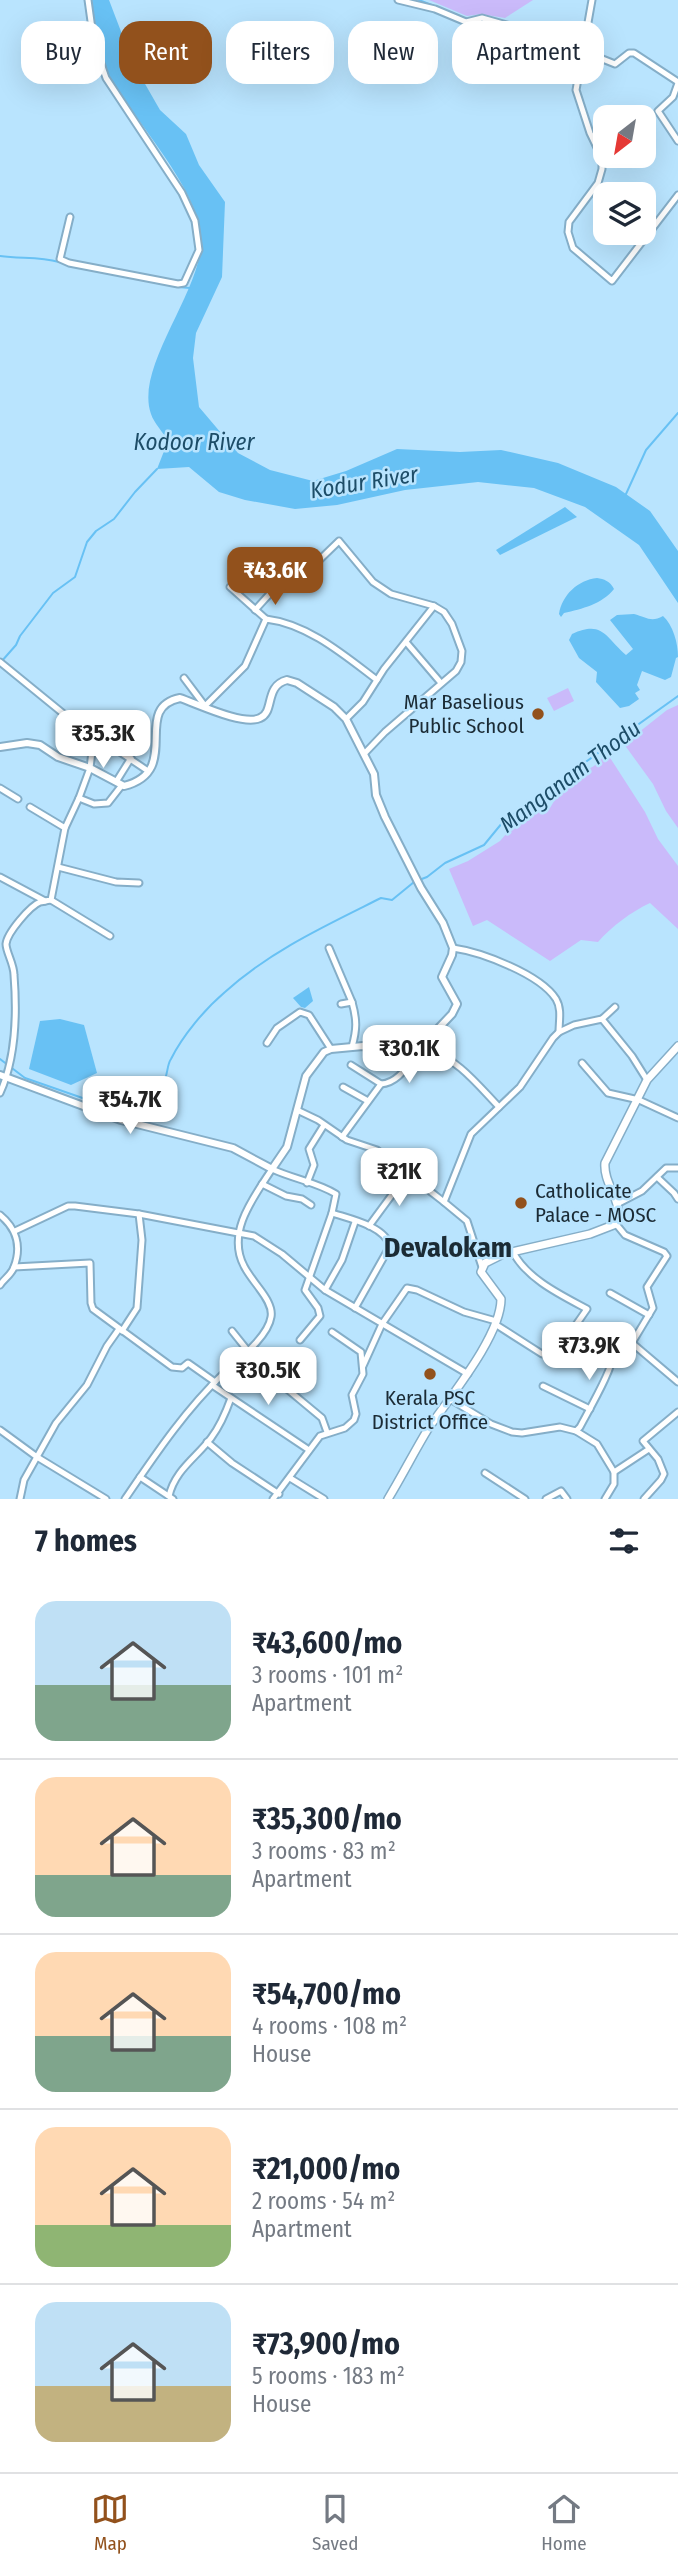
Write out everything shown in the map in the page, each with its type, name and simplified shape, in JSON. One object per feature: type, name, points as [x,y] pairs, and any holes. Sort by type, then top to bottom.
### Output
[{"type":"main road","points":[[388,1499],[427,1432],[468,1374],[495,1322],[501,1299],[481,1272],[482,1267],[485,1263],[513,1252],[590,1234],[616,1224],[619,1219],[617,1204],[604,1173],[606,1163],[647,1080],[678,1046]]},
{"type":"street","points":[[70,217],[60,259],[69,262],[178,284],[187,279],[199,250],[195,221],[182,193],[106,78],[94,43],[88,0]]},
{"type":"street","points":[[398,0],[435,9],[464,21]]},
{"type":"street","points":[[589,21],[592,0]]},
{"type":"street","points":[[470,21],[482,18],[493,21]]},
{"type":"street","points":[[604,59],[615,64],[629,52],[634,52],[678,82],[673,97],[658,111],[678,141]]},
{"type":"street","points":[[577,84],[576,90],[603,163],[598,183],[569,222],[568,232],[573,248],[612,281],[678,195]]},
{"type":"street","points":[[256,610],[286,576],[308,570],[339,541],[373,582],[398,596],[434,606],[444,612],[452,624],[462,651],[461,662],[456,671],[385,732],[364,754]]},
{"type":"street","points":[[230,587],[266,619],[305,631],[377,680]]},
{"type":"street","points":[[346,719],[360,706],[434,606]]},
{"type":"street","points":[[205,706],[245,666],[266,619]]},
{"type":"street","points":[[406,642],[441,683]]},
{"type":"street","points":[[2,664],[65,715],[148,771]]},
{"type":"street","points":[[184,678],[205,706]]},
{"type":"street","points":[[0,747],[34,743],[58,757],[90,768],[119,784],[137,782],[148,771],[156,756],[158,747],[155,723],[157,714],[165,704],[180,698],[240,719],[258,719],[266,713],[272,690],[277,684],[287,680],[297,683],[334,707],[346,719],[374,774],[378,802],[421,888],[443,923],[453,948],[442,976],[457,1006],[434,1033],[423,1054],[370,1046],[331,1049],[324,1052],[308,1073],[287,1147],[262,1184],[238,1232],[238,1245],[244,1266],[262,1292],[271,1312],[267,1328],[187,1411],[125,1499]]},
{"type":"street","points":[[48,901],[65,828],[90,768],[94,735]]},
{"type":"street","points":[[79,798],[94,804],[108,803],[131,758]]},
{"type":"street","points":[[0,788],[18,799]]},
{"type":"street","points":[[30,807],[65,828]]},
{"type":"street","points":[[58,867],[116,882],[139,883]]},
{"type":"street","points":[[0,877],[110,936]]},
{"type":"street","points":[[0,1093],[12,1054],[14,973],[7,940],[10,932],[27,913],[39,902],[48,901]]},
{"type":"street","points":[[329,948],[352,1002],[358,1026],[352,1047]]},
{"type":"street","points":[[453,948],[513,967],[550,992],[559,1008],[559,1032]]},
{"type":"street","points":[[341,1004],[352,1002]]},
{"type":"street","points":[[444,1202],[471,1134],[520,1087],[559,1032],[574,1025],[602,1020],[615,1007]]},
{"type":"street","points":[[267,1043],[277,1028],[300,1012],[309,1015],[331,1049]]},
{"type":"street","points":[[602,1020],[632,1056],[647,1080]]},
{"type":"street","points":[[427,1049],[446,1056],[460,1066],[499,1107]]},
{"type":"street","points":[[351,1065],[386,1085],[405,1072],[415,1054]]},
{"type":"street","points":[[582,1063],[606,1092],[639,1100],[678,1118]]},
{"type":"street","points":[[5,1075],[121,1120],[233,1149],[272,1169],[336,1194],[305,1290],[318,1308],[320,1316],[300,1340]]},
{"type":"street","points":[[342,1137],[381,1084]]},
{"type":"street","points":[[343,1087],[368,1101]]},
{"type":"street","points":[[297,1110],[342,1137],[377,1150],[467,1221],[482,1267]]},
{"type":"street","points":[[307,1183],[314,1165],[309,1149],[324,1125]]},
{"type":"street","points":[[617,1204],[642,1191],[666,1168],[678,1168]]},
{"type":"street","points":[[369,1226],[408,1173]]},
{"type":"street","points":[[657,1177],[678,1199]]},
{"type":"street","points":[[262,1184],[311,1205]]},
{"type":"street","points":[[15,1231],[68,1206],[139,1214],[254,1237],[274,1248],[325,1290],[468,1374]]},
{"type":"street","points":[[332,1213],[369,1226],[387,1238],[390,1246],[355,1308]]},
{"type":"street","points":[[20,1499],[24,1480],[56,1423],[87,1385],[102,1354],[137,1308],[142,1240],[139,1214]]},
{"type":"street","points":[[0,1215],[15,1231],[18,1246],[14,1267],[0,1285]]},
{"type":"street","points":[[325,1290],[342,1261],[355,1222]]},
{"type":"street","points":[[576,1431],[590,1409],[614,1356],[632,1343],[649,1315],[653,1306],[648,1287],[666,1254],[625,1235],[616,1224]]},
{"type":"street","points":[[513,1252],[522,1266],[534,1276],[587,1309],[571,1332]]},
{"type":"street","points":[[14,1267],[90,1264],[93,1309],[172,1367],[182,1367],[188,1363],[231,1398],[309,1450]]},
{"type":"street","points":[[362,1367],[382,1324],[407,1288],[495,1322],[543,1354],[561,1328],[604,1346],[614,1356]]},
{"type":"street","points":[[611,1293],[649,1315]]},
{"type":"street","points":[[232,1331],[246,1352],[322,1418],[327,1432]]},
{"type":"street","points":[[273,1499],[320,1436],[345,1429],[354,1420],[356,1414],[352,1395],[363,1374],[361,1352],[332,1332]]},
{"type":"street","points":[[632,1343],[678,1382]]},
{"type":"street","points":[[543,1386],[590,1409]]},
{"type":"street","points":[[141,1477],[171,1497],[181,1470],[220,1424],[231,1398]]},
{"type":"street","points":[[450,1399],[491,1424],[512,1432],[560,1427],[576,1431],[597,1444],[614,1472],[614,1484],[605,1499]]},
{"type":"street","points":[[644,1499],[664,1474],[657,1459],[643,1441],[678,1412]]},
{"type":"street","points":[[0,1430],[37,1457],[106,1499]]},
{"type":"street","points":[[207,1442],[232,1463],[279,1494]]},
{"type":"street","points":[[614,1472],[649,1449]]},
{"type":"street","points":[[485,1474],[525,1499]]},
{"type":"street","points":[[290,1478],[324,1499]]},
{"type":"street","points":[[546,1499],[556,1492],[561,1492],[567,1499]]},
{"type":"shaded area","points":[[429,0],[533,0],[505,18],[481,14],[467,16]]},
{"type":"shaded area","points":[[568,688],[574,701],[554,711],[547,698]]},
{"type":"shaded area","points":[[678,705],[678,828],[653,784],[624,744],[667,710]]},
{"type":"shaded area","points":[[607,753],[645,812],[658,839],[678,866],[678,929],[650,903],[622,920],[598,942],[581,940],[550,961],[487,920],[473,926],[449,869],[468,861],[500,841],[521,817],[550,808],[566,781],[594,766]]},
{"type":"water","name":"Kodoor River","points":[[90,0],[109,0],[119,26],[119,84],[145,84],[160,110],[186,134],[199,165],[225,202],[222,277],[196,333],[193,358],[199,407],[238,453],[270,470],[313,481],[346,471],[397,449],[460,452],[501,450],[558,463],[616,487],[650,511],[678,551],[678,603],[639,545],[585,507],[534,488],[478,482],[405,490],[337,505],[295,509],[245,500],[219,492],[189,467],[157,469],[168,441],[151,414],[148,395],[152,373],[192,280],[199,258],[201,238],[189,198],[164,155],[110,77],[105,66],[105,21],[94,21]]},
{"type":"water","points":[[565,507],[577,517],[500,555],[496,550]]},
{"type":"water","points":[[597,578],[607,581],[614,589],[598,602],[564,613],[561,617],[559,614],[567,595],[577,585]]},
{"type":"water","points":[[634,614],[652,619],[663,616],[670,624],[678,657],[671,677],[665,680],[642,671],[637,685],[640,690],[635,693],[639,699],[620,708],[596,682],[597,672],[579,658],[569,640],[572,634],[582,630],[597,630],[603,632],[626,655],[633,649],[610,620],[617,615]]},
{"type":"water","points":[[309,987],[313,1001],[305,1008],[301,1007],[293,998]]},
{"type":"water","points":[[60,1019],[84,1025],[97,1073],[71,1085],[29,1069],[40,1021]]},
{"type":"waterway","points":[[419,0],[460,16]]},
{"type":"waterway","points":[[0,256],[59,262]]},
{"type":"waterway","points":[[89,269],[128,277]]},
{"type":"waterway","points":[[178,287],[190,288]]},
{"type":"waterway","points":[[626,494],[646,450],[678,413]]},
{"type":"waterway","points":[[1,662],[53,593],[75,577],[87,542],[96,531],[114,519],[157,469]]},
{"type":"waterway","name":"Manganam Thodu","points":[[419,880],[445,863],[484,845],[507,817],[539,804],[548,797],[559,781],[678,696]]},
{"type":"waterway","points":[[0,1059],[25,1078],[117,1110],[133,1112],[149,1103],[163,1085],[170,1061],[195,1023],[242,977],[280,951],[320,929],[381,898],[392,900],[414,882]]},
{"type":"place","name":"Mar Baselious Public School","points":[[538,714]]},
{"type":"place","name":"Catholicate Palace - MOSC","points":[[521,1203]]},
{"type":"place","name":"Kerala PSC District Office","points":[[430,1374]]},
{"type":"district","name":"Devalokam","points":[[448,1247]]},
{"type":"water label","name":"Kodur River","points":[[364,482]]}]
